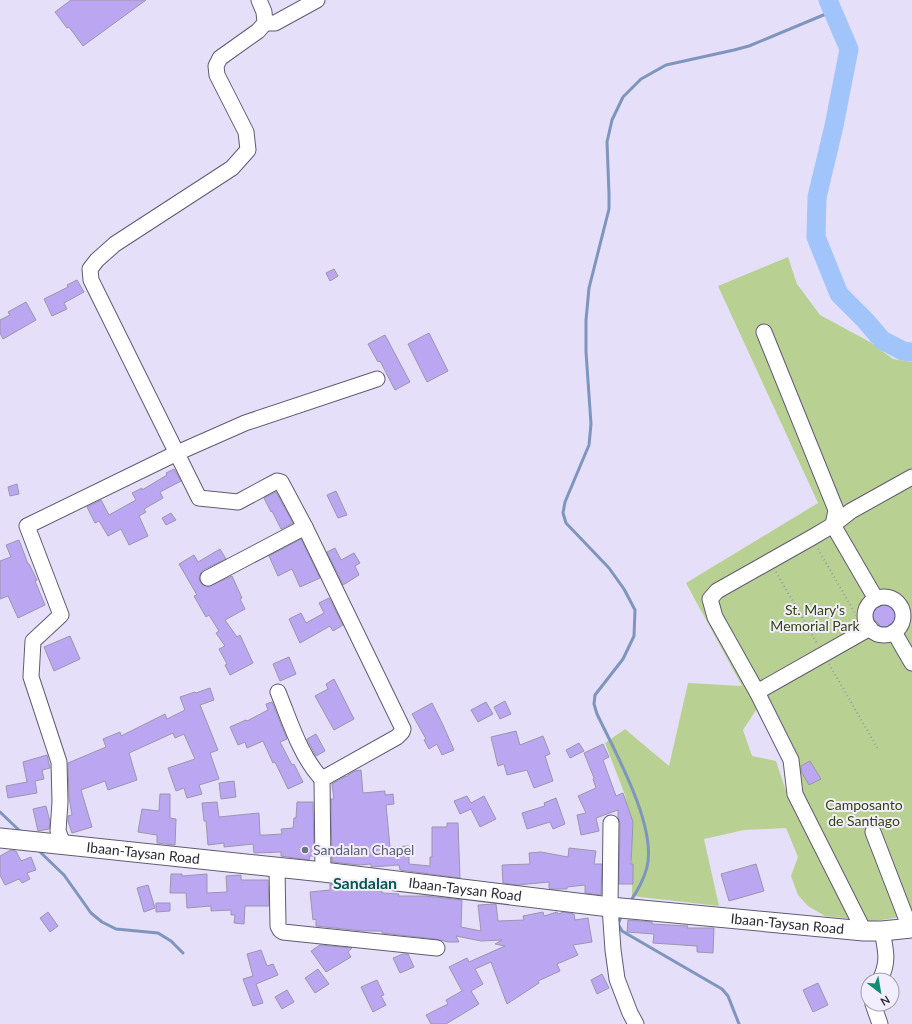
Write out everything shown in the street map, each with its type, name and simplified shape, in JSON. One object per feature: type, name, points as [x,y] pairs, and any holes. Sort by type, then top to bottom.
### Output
[{"type":"main road","name":"Ibaan-Taysan Road","points":[[0,838],[322,872],[610,907],[873,931],[911,928]]},
{"type":"street","points":[[259,0],[264,12],[265,23],[258,31],[220,58],[216,66],[217,75],[246,132],[248,150],[232,168],[115,244],[97,260],[90,269],[91,280],[199,498],[238,502],[277,480],[281,482],[403,729],[397,737],[322,779]]},
{"type":"street","points":[[265,23],[275,23],[317,0]]},
{"type":"street","points":[[764,332],[836,510],[833,525],[876,599]]},
{"type":"street","points":[[63,844],[58,831],[60,802],[59,762],[31,677],[33,641],[61,615],[27,526],[177,453],[244,423],[377,379]]},
{"type":"street","points":[[884,972],[887,955],[795,794],[791,760],[757,692],[715,617],[710,599],[717,591],[811,538],[833,525],[851,511],[912,477]]},
{"type":"street","points":[[208,578],[305,528]]},
{"type":"street","points":[[886,597],[907,606],[901,626],[894,632],[886,635],[877,633],[868,621],[869,605],[876,599],[886,597]]},
{"type":"street","points":[[757,692],[868,621]]},
{"type":"street","points":[[894,632],[912,663]]},
{"type":"street","points":[[278,692],[299,743],[315,772],[322,779],[322,872]]},
{"type":"street","points":[[611,823],[610,907],[613,950],[617,979],[630,1013],[636,1024]]},
{"type":"street","points":[[873,832],[911,928]]},
{"type":"street","points":[[277,868],[278,926],[283,932],[437,948]]},
{"type":"street","points":[[876,1012],[880,1024]]},
{"type":"path","points":[[811,538],[856,614],[868,621]]},
{"type":"green space","name":"St. Mary's Memorial Park","points":[[788,257],[797,284],[820,315],[870,342],[893,359],[912,362],[912,915],[863,923],[803,794],[756,710],[743,730],[752,756],[776,761],[787,794],[853,919],[825,916],[808,906],[798,895],[791,876],[798,857],[786,828],[744,830],[704,839],[719,906],[632,896],[632,829],[625,795],[605,743],[625,729],[669,766],[688,683],[742,686],[686,583],[818,503],[718,286]]},
{"type":"building","points":[[71,0],[146,0],[83,46],[69,27],[67,28],[55,12]]},
{"type":"building","points":[[334,269],[338,276],[330,281],[326,273]]},
{"type":"building","points":[[77,280],[84,292],[64,303],[67,309],[52,316],[44,299],[68,287],[67,285]]},
{"type":"building","points":[[26,302],[36,320],[3,339],[0,333],[0,320],[10,315],[8,312]]},
{"type":"building","points":[[429,333],[448,371],[427,382],[408,344]]},
{"type":"building","points":[[385,335],[410,382],[395,390],[380,361],[378,362],[368,344]]},
{"type":"building","points":[[174,469],[181,481],[160,492],[163,498],[144,509],[146,512],[139,516],[148,536],[129,545],[121,529],[108,536],[99,521],[95,523],[87,507],[101,500],[109,515],[136,500],[132,493],[142,488],[142,490]]},
{"type":"building","points":[[17,484],[19,494],[10,496],[8,487]]},
{"type":"building","points":[[336,491],[347,515],[338,518],[327,495]]},
{"type":"building","points":[[276,492],[293,523],[281,529],[264,498]]},
{"type":"building","points":[[171,513],[176,520],[166,525],[162,518]]},
{"type":"building","points":[[301,539],[320,578],[300,587],[292,569],[278,576],[269,556]]},
{"type":"building","points":[[19,540],[28,564],[37,580],[35,581],[45,605],[18,618],[8,596],[0,599],[0,561],[11,557],[6,545]]},
{"type":"building","points":[[335,548],[341,560],[354,553],[360,563],[355,566],[359,575],[343,585],[327,552]]},
{"type":"building","points":[[220,549],[226,559],[203,570],[199,577],[200,582],[208,587],[232,576],[242,598],[240,599],[245,609],[225,620],[237,637],[240,635],[253,663],[230,675],[225,665],[227,664],[219,649],[225,646],[216,633],[219,631],[209,615],[206,617],[194,596],[197,595],[179,564],[194,555],[198,562]]},
{"type":"building","points":[[329,598],[343,625],[333,631],[330,626],[300,643],[289,619],[301,613],[306,623],[324,613],[319,603]]},
{"type":"building","points":[[884,602],[895,606],[898,613],[898,620],[886,628],[881,628],[872,618],[872,611],[875,608],[880,607]]},
{"type":"building","points":[[70,636],[80,659],[54,671],[44,647]]},
{"type":"building","points":[[289,657],[296,674],[280,681],[273,664]]},
{"type":"building","points":[[334,679],[354,719],[334,730],[315,696],[328,689],[326,684]]},
{"type":"building","points":[[210,688],[214,700],[200,705],[218,750],[210,753],[219,779],[199,785],[202,794],[187,798],[184,788],[176,791],[168,768],[195,759],[184,734],[175,738],[173,733],[129,753],[137,780],[108,790],[105,781],[81,790],[92,827],[72,833],[68,821],[68,816],[72,815],[69,797],[68,763],[106,747],[103,739],[120,732],[121,736],[165,714],[167,719],[185,710],[180,697]]},
{"type":"building","points":[[505,701],[511,714],[500,719],[494,707]]},
{"type":"building","points":[[272,702],[287,739],[280,742],[303,782],[288,789],[275,762],[273,763],[263,741],[247,748],[245,742],[238,745],[230,727],[246,720],[247,721],[268,710],[266,704]]},
{"type":"building","points":[[486,702],[493,714],[478,722],[471,710]]},
{"type":"building","points":[[432,703],[454,750],[442,755],[437,744],[429,749],[424,740],[426,739],[412,714]]},
{"type":"building","points":[[516,731],[520,745],[543,736],[550,754],[545,756],[553,781],[534,788],[527,770],[507,775],[504,764],[498,766],[491,737]]},
{"type":"building","points":[[316,734],[325,751],[316,756],[307,739]]},
{"type":"building","points":[[579,743],[584,751],[570,758],[566,750]]},
{"type":"building","points":[[603,744],[609,757],[603,760],[616,796],[623,793],[633,822],[631,864],[633,864],[633,884],[619,884],[620,823],[618,810],[596,818],[599,831],[581,835],[577,815],[586,813],[578,796],[596,788],[594,778],[584,753]]},
{"type":"building","points":[[47,755],[50,768],[42,770],[44,779],[35,781],[37,793],[8,798],[6,786],[27,782],[23,762]]},
{"type":"building","points":[[810,761],[821,779],[809,785],[802,773],[801,766]]},
{"type":"building","points":[[361,770],[363,793],[385,791],[385,795],[393,794],[394,804],[386,805],[390,847],[409,846],[409,864],[430,866],[430,857],[432,857],[432,827],[447,827],[447,823],[458,823],[460,878],[400,870],[399,865],[371,867],[371,864],[359,865],[332,862],[331,799],[334,799],[332,784],[355,771]]},
{"type":"building","points":[[234,781],[236,797],[221,799],[219,783]]},
{"type":"building","points":[[160,794],[170,794],[170,818],[176,819],[175,845],[157,843],[157,835],[138,832],[142,809],[159,811]]},
{"type":"building","points":[[467,796],[471,803],[484,796],[496,819],[480,827],[471,809],[460,814],[454,801]]},
{"type":"building","points":[[556,798],[565,824],[553,829],[550,822],[527,829],[522,813],[545,806],[544,803]]},
{"type":"building","points":[[217,802],[219,817],[259,813],[260,835],[266,835],[282,834],[281,829],[293,828],[294,818],[296,818],[297,802],[313,802],[314,856],[310,856],[309,860],[281,856],[281,852],[254,853],[253,844],[224,847],[224,843],[208,845],[206,821],[204,821],[202,803]]},
{"type":"building","points":[[46,806],[50,822],[49,829],[38,831],[33,809]]},
{"type":"building","points":[[569,848],[596,851],[594,864],[602,864],[601,895],[585,893],[585,885],[567,887],[567,889],[550,889],[549,882],[517,885],[503,883],[502,865],[530,864],[529,853],[541,852],[568,857]]},
{"type":"building","points":[[11,850],[16,851],[21,861],[31,857],[36,870],[27,873],[30,879],[22,883],[19,879],[5,885],[0,875],[0,856]]},
{"type":"building","points":[[756,864],[764,891],[729,901],[721,874]]},
{"type":"building","points":[[171,874],[182,874],[182,876],[207,874],[207,893],[227,892],[226,876],[241,875],[241,880],[268,880],[269,906],[245,906],[244,924],[234,923],[235,915],[231,915],[231,910],[211,911],[211,906],[187,908],[186,893],[170,893]]},
{"type":"building","points":[[330,884],[382,890],[382,893],[399,894],[398,896],[425,896],[462,900],[461,927],[481,931],[478,905],[496,904],[498,921],[524,920],[523,916],[543,912],[544,916],[557,912],[558,914],[564,912],[574,914],[575,920],[588,918],[592,942],[573,945],[578,955],[557,964],[560,971],[538,981],[539,983],[507,1004],[491,962],[475,969],[483,984],[471,991],[479,1004],[446,1024],[431,1024],[426,1015],[448,1004],[446,1000],[462,991],[449,967],[467,958],[469,962],[505,946],[495,944],[502,940],[481,941],[456,936],[459,942],[448,942],[436,939],[382,933],[382,931],[363,931],[316,926],[316,919],[313,920],[310,892],[330,890]]},
{"type":"building","points":[[148,885],[155,908],[144,912],[137,888]]},
{"type":"building","points":[[156,903],[170,903],[170,911],[156,912]]},
{"type":"building","points":[[48,912],[58,926],[50,932],[40,918]]},
{"type":"building","points":[[628,920],[652,922],[652,924],[688,926],[687,928],[714,928],[713,953],[697,952],[697,946],[653,943],[654,934],[627,932]]},
{"type":"building","points":[[320,945],[352,948],[348,952],[351,957],[326,972],[311,951]]},
{"type":"building","points":[[261,950],[267,966],[273,964],[278,975],[256,984],[263,1003],[253,1006],[243,979],[253,976],[247,954]]},
{"type":"building","points":[[403,954],[408,954],[414,967],[400,973],[393,958]]},
{"type":"building","points":[[318,969],[329,984],[315,993],[305,978]]},
{"type":"building","points":[[602,974],[609,988],[597,994],[591,980]]},
{"type":"building","points":[[377,980],[384,995],[381,996],[386,1005],[373,1012],[361,987]]},
{"type":"building","points":[[818,983],[828,1005],[813,1012],[803,990]]},
{"type":"building","points":[[287,990],[294,1002],[282,1009],[275,997]]},
{"type":"waterway","points":[[828,0],[849,49],[834,126],[817,197],[816,237],[839,294],[865,320],[882,340],[903,351],[912,352]]},
{"type":"waterway","points":[[630,902],[638,890],[646,872],[648,850],[646,831],[632,789],[597,714],[594,704],[595,695],[623,659],[634,636],[635,610],[624,589],[609,568],[566,523],[563,513],[565,502],[589,445],[591,424],[586,352],[586,320],[589,288],[609,209],[607,142],[612,120],[623,97],[641,79],[666,65],[749,46],[833,11]]},
{"type":"waterway","points":[[0,812],[21,832]]},
{"type":"waterway","points":[[37,849],[64,875],[91,913],[102,922],[116,929],[158,933],[171,941],[183,953]]},
{"type":"waterway","points":[[622,915],[618,924],[622,931],[722,989],[728,996],[739,1024]]},
{"type":"place","name":"Sandalan Chapel","points":[[305,850]]},
{"type":"district","name":"Sandalan","points":[[365,883]]},
{"type":"park label","name":"Camposanto de Santiago","points":[[864,814]]}]
